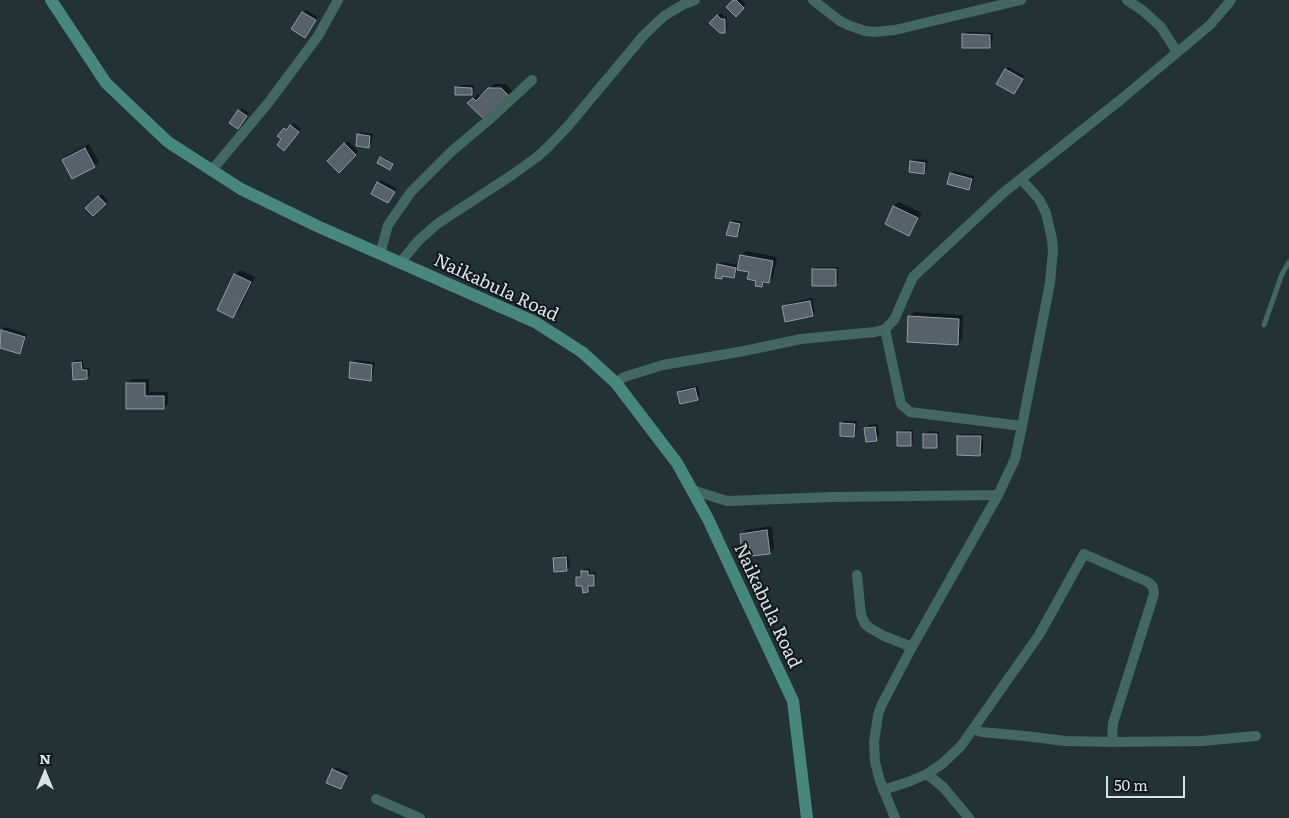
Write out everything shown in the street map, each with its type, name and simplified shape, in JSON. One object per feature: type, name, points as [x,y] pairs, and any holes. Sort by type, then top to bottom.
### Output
[{"type":"street","name":"Naikabula Road","points":[[51,0],[106,83],[168,142],[241,189],[317,226],[535,322],[582,352],[616,382],[677,463],[692,490],[708,519],[793,701],[808,818]]},
{"type":"street","points":[[212,170],[269,102],[318,36],[338,0]]},
{"type":"street","points":[[400,263],[418,241],[437,224],[518,171],[542,152],[568,126],[644,35],[664,16],[695,0]]},
{"type":"street","points":[[813,0],[840,21],[865,31],[875,32],[895,30],[1021,0]]},
{"type":"street","points":[[1127,0],[1161,27],[1177,52]]},
{"type":"street","points":[[616,382],[624,377],[663,365],[801,339],[874,332],[885,329],[894,320],[913,277],[1003,193],[1210,25],[1231,0]]},
{"type":"street","points":[[380,254],[388,225],[411,192],[452,151],[532,80]]},
{"type":"street","points":[[895,818],[883,790],[875,762],[874,742],[881,706],[912,647],[998,495],[1015,459],[1022,426],[1050,283],[1053,251],[1046,213],[1039,198],[1022,179]]},
{"type":"street","points":[[885,329],[901,404],[910,412],[1022,426]]},
{"type":"street","points":[[692,490],[727,501],[832,497],[998,495]]},
{"type":"street","points":[[883,790],[928,774],[961,746],[1038,635],[1084,554],[1148,582],[1153,587],[1154,594],[1113,723],[1112,742]]},
{"type":"street","points":[[857,575],[861,614],[866,624],[884,636],[912,647]]},
{"type":"street","points":[[974,729],[981,732],[1065,741],[1202,740],[1256,736]]},
{"type":"street","points":[[928,774],[943,787],[969,818]]},
{"type":"street","points":[[376,799],[420,818]]},
{"type":"lane","points":[[1264,325],[1282,274],[1289,262]]},
{"type":"building","points":[[733,0],[736,0],[744,8],[736,17],[726,7]]},
{"type":"building","points":[[302,12],[316,20],[305,38],[291,29]]},
{"type":"building","points":[[717,15],[721,19],[725,19],[725,33],[720,33],[709,23]]},
{"type":"building","points":[[962,34],[990,35],[990,48],[962,48]]},
{"type":"building","points":[[1005,69],[1023,79],[1014,94],[996,84]]},
{"type":"building","points":[[455,87],[472,88],[472,95],[455,95]]},
{"type":"building","points":[[488,88],[501,88],[510,97],[486,121],[467,103],[473,98],[476,101]]},
{"type":"building","points":[[238,110],[247,116],[238,129],[229,123]]},
{"type":"building","points":[[290,125],[299,132],[284,151],[277,145],[281,139],[277,136],[284,128],[286,130]]},
{"type":"building","points":[[357,134],[370,136],[369,148],[356,146]]},
{"type":"building","points":[[344,143],[356,155],[339,173],[327,161]]},
{"type":"building","points":[[85,148],[95,167],[72,179],[62,160]]},
{"type":"building","points":[[380,157],[393,164],[390,170],[377,163]]},
{"type":"building","points":[[910,161],[925,163],[924,174],[909,172]]},
{"type":"building","points":[[950,173],[972,179],[969,190],[947,184]]},
{"type":"building","points":[[377,182],[395,192],[388,203],[371,194]]},
{"type":"building","points":[[98,196],[106,204],[93,216],[85,208]]},
{"type":"building","points":[[893,206],[918,218],[909,236],[885,224]]},
{"type":"building","points":[[730,222],[740,224],[737,237],[726,235]]},
{"type":"building","points":[[740,255],[773,261],[769,283],[763,282],[762,287],[755,286],[756,281],[747,279],[749,272],[737,270]]},
{"type":"building","points":[[717,264],[736,268],[734,278],[722,276],[722,279],[715,278]]},
{"type":"building","points":[[812,269],[836,269],[836,286],[812,286]]},
{"type":"building","points":[[234,274],[251,282],[233,318],[217,310]]},
{"type":"building","points":[[810,301],[813,316],[785,322],[782,306]]},
{"type":"building","points":[[908,316],[959,319],[958,345],[907,342]]},
{"type":"building","points":[[1,330],[25,337],[20,354],[0,348]]},
{"type":"building","points":[[81,362],[82,370],[87,370],[87,379],[73,380],[72,363]]},
{"type":"building","points":[[350,362],[372,365],[371,381],[349,378]]},
{"type":"building","points":[[126,383],[145,383],[145,396],[164,396],[164,409],[126,409]]},
{"type":"building","points":[[695,388],[698,400],[680,404],[677,392]]},
{"type":"building","points":[[840,423],[855,424],[854,437],[840,436]]},
{"type":"building","points":[[875,427],[877,441],[866,442],[864,428]]},
{"type":"building","points":[[897,432],[911,432],[911,446],[897,446]]},
{"type":"building","points":[[923,434],[937,434],[937,448],[923,448]]},
{"type":"building","points":[[957,436],[981,436],[980,456],[957,455]]},
{"type":"building","points":[[767,530],[770,554],[751,556],[749,545],[741,546],[740,534]]},
{"type":"building","points":[[566,557],[567,571],[554,572],[553,558]]},
{"type":"building","points":[[581,571],[588,571],[588,575],[594,575],[594,586],[588,586],[588,592],[583,593],[582,586],[576,586],[576,577],[581,577]]},
{"type":"building","points":[[332,769],[347,776],[341,789],[326,783]]}]
